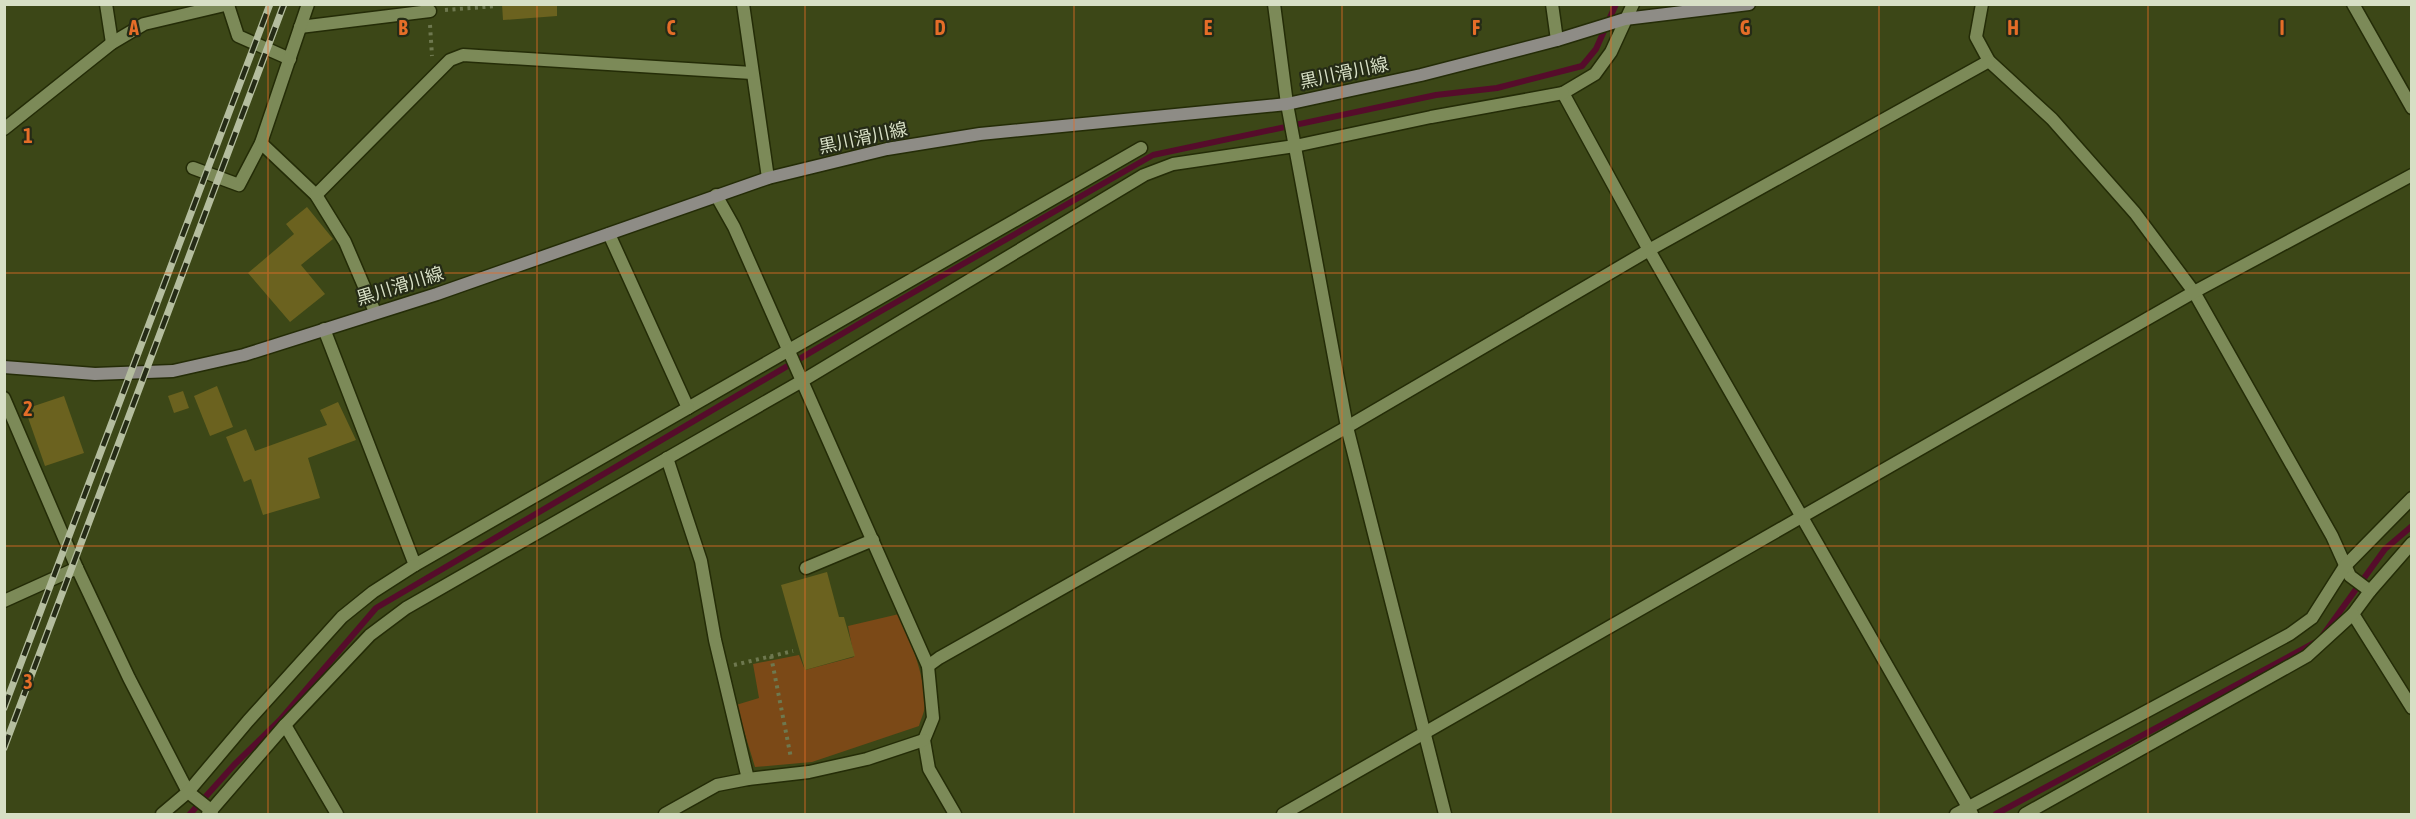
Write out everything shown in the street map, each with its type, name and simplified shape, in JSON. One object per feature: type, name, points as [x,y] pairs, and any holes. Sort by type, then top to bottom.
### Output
[{"type":"main road","name":"黒川滑川線","points":[[4,367],[95,374],[173,371],[244,355],[437,294],[768,178],[887,149],[981,134],[1287,104],[1421,75],[1557,40],[1625,19],[1749,4]]},
{"type":"street","points":[[106,4],[112,43]]},
{"type":"street","points":[[193,168],[239,185],[261,143],[308,4]]},
{"type":"street","points":[[742,4],[768,178]]},
{"type":"street","points":[[1274,4],[1287,104],[1347,427],[1445,814]]},
{"type":"street","points":[[1552,4],[1557,40]]},
{"type":"street","points":[[4,398],[77,568],[129,678],[188,792],[210,813],[285,725],[370,635],[406,608],[802,381],[1144,175],[1173,164],[1295,146],[1431,117],[1563,93],[1595,74],[1611,52],[1633,4]]},
{"type":"street","points":[[1982,4],[1976,37],[1989,61],[2052,119],[2128,204],[2194,292],[2332,536],[2348,571],[2368,589]]},
{"type":"street","points":[[2353,4],[2412,108]]},
{"type":"street","points":[[4,129],[112,43],[144,24],[228,5],[238,36],[290,59]]},
{"type":"street","points":[[300,27],[430,12]]},
{"type":"street","points":[[316,195],[450,60],[463,55],[753,73]]},
{"type":"street","points":[[928,666],[1177,521],[1347,427],[1649,250],[1989,61]]},
{"type":"street","points":[[1563,93],[1649,250],[1970,811]]},
{"type":"street","points":[[261,143],[316,195],[345,242],[375,312]]},
{"type":"street","points":[[162,814],[188,792],[248,721],[342,617],[373,592],[415,565],[788,349],[996,233],[1142,148]]},
{"type":"street","points":[[1282,814],[2194,292],[2412,175]]},
{"type":"street","points":[[716,195],[734,227],[928,666],[933,717],[924,740],[929,769],[955,814]]},
{"type":"street","points":[[609,234],[688,408]]},
{"type":"street","points":[[324,329],[415,565]]},
{"type":"street","points":[[667,458],[701,561],[722,668],[748,778]]},
{"type":"street","points":[[1956,814],[1970,811],[2290,634],[2312,618],[2348,571],[2412,498]]},
{"type":"street","points":[[806,568],[873,540]]},
{"type":"street","points":[[2025,814],[2307,656],[2353,614],[2368,589],[2412,543]]},
{"type":"street","points":[[4,601],[77,568]]},
{"type":"street","points":[[2353,614],[2412,708]]},
{"type":"street","points":[[285,725],[337,814]]},
{"type":"street","points":[[665,814],[717,785],[748,778],[809,772],[867,759],[924,740]]},
{"type":"path","points":[[442,68],[431,55],[430,12],[497,6]]},
{"type":"path","points":[[722,668],[794,651]]},
{"type":"path","points":[[771,656],[791,758]]},
{"type":"shaded area","points":[[899,614],[912,647],[924,692],[925,707],[919,726],[812,762],[755,767],[736,705],[759,698],[753,664],[799,655],[805,670],[854,657],[848,626]]},
{"type":"building","points":[[502,4],[557,4],[557,16],[503,20]]},
{"type":"building","points":[[307,207],[333,239],[301,265],[325,294],[290,322],[248,273],[294,234],[286,224]]},
{"type":"building","points":[[217,386],[233,427],[210,436],[194,396]]},
{"type":"building","points":[[183,391],[189,408],[174,413],[168,396]]},
{"type":"building","points":[[64,396],[84,453],[45,466],[25,409]]},
{"type":"building","points":[[338,402],[356,440],[308,458],[320,498],[263,515],[251,479],[244,482],[226,437],[246,429],[255,451],[327,425],[320,410]]},
{"type":"building","points":[[827,572],[839,617],[844,617],[855,656],[805,670],[781,585]]},
{"type":"waterway","points":[[190,814],[234,765],[280,720],[376,608],[874,315],[1153,155],[1436,95],[1497,88],[1582,66],[1596,49],[1616,4]]},
{"type":"waterway","points":[[2323,635],[2385,549],[2412,526]]},
{"type":"waterway","points":[[1996,814],[2316,642]]},
{"type":"railway","points":[[4,708],[270,4]]},
{"type":"railway","points":[[4,748],[284,4]]}]
